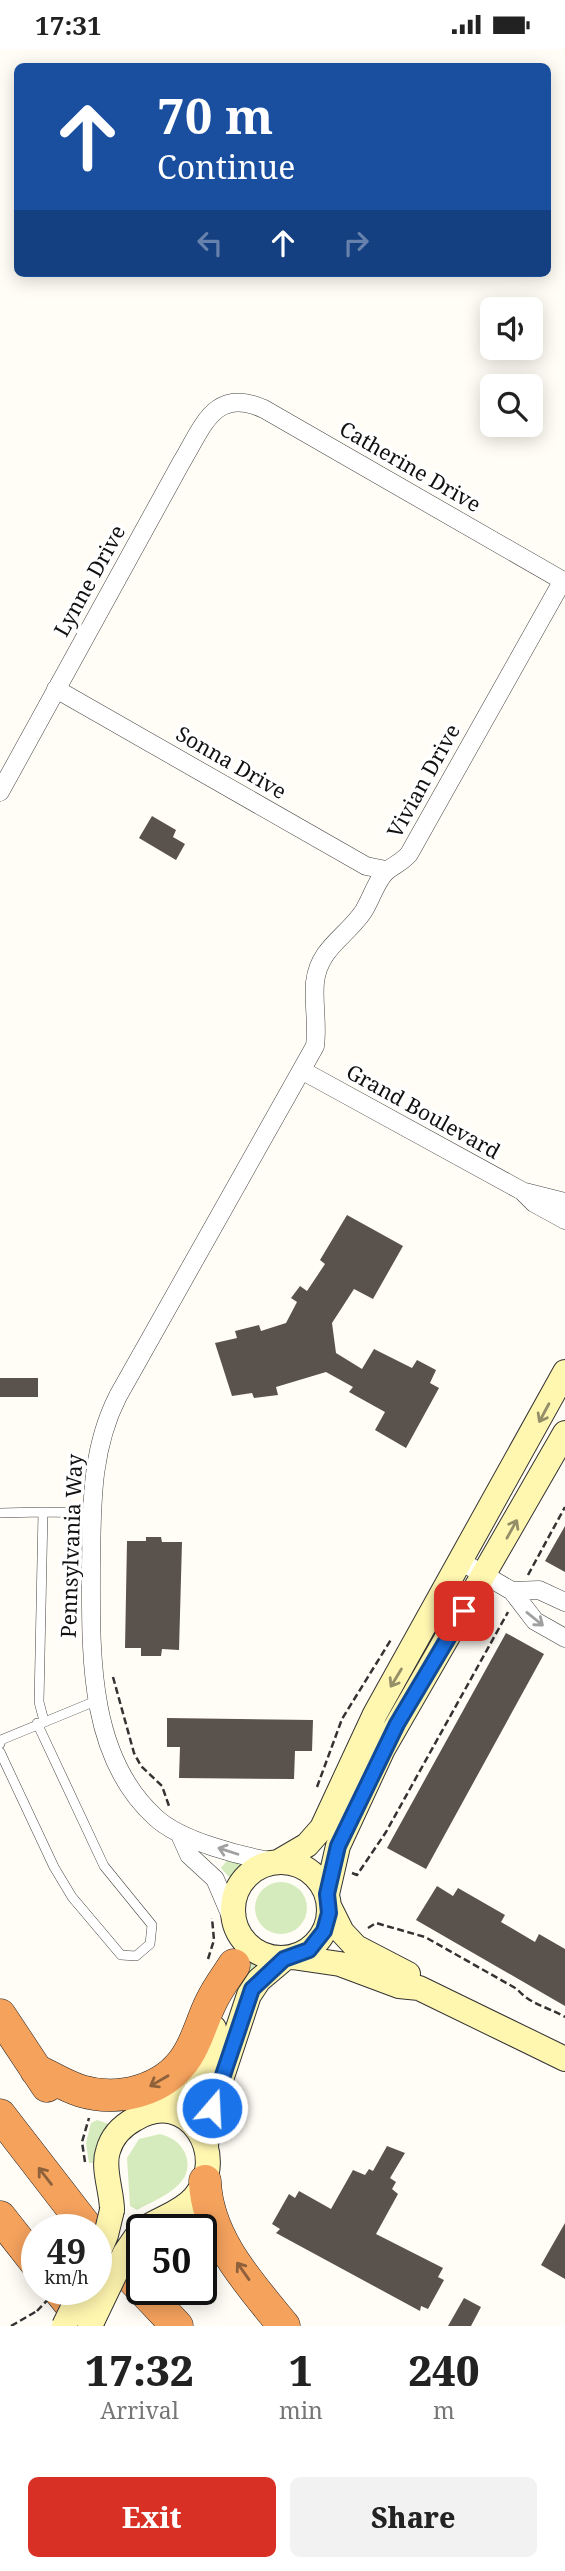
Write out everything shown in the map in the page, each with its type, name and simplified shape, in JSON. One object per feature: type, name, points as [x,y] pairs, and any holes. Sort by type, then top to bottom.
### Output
[{"type":"highway","points":[[36,2070],[75,2089],[104,2096],[131,2094],[155,2085],[175,2072],[187,2057],[211,2001],[220,1964]]},
{"type":"highway","points":[[0,2015],[45,2084],[77,2105],[105,2113],[151,2113]]},
{"type":"highway","points":[[0,2115],[76,2214]]},
{"type":"highway","points":[[205,2181],[206,2208],[214,2229],[284,2326]]},
{"type":"highway","points":[[0,2217],[21,2244]]},
{"type":"highway","points":[[112,2256],[126,2272]]},
{"type":"highway","points":[[62,2305],[89,2326]]},
{"type":"highway","points":[[157,2305],[177,2326]]},
{"type":"main road","points":[[111,2214],[107,2151],[117,2133],[184,2096],[196,2080],[227,1920],[242,1881],[257,1867],[278,1861],[307,1845],[322,1828],[375,1714],[565,1373]]},
{"type":"main road","points":[[170,2214],[190,2202],[205,2181],[209,2116],[249,1995],[259,1980],[287,1958],[309,1950],[327,1925],[335,1894],[338,1846],[383,1749],[565,1433]]},
{"type":"main road","points":[[278,1861],[305,1868],[335,1894],[352,1944],[405,1971],[419,1988]]},
{"type":"main road","points":[[227,1920],[251,1949],[267,1957],[340,1964],[400,1986],[419,1988],[565,2059]]},
{"type":"main road","points":[[151,2113],[189,2119],[206,2146]]},
{"type":"main road","points":[[89,2326],[126,2252]]},
{"type":"main road","points":[[64,2326],[74,2305]]},
{"type":"street","name":"Catherine Drive","points":[[229,401],[244,401],[264,409],[564,581]]},
{"type":"street","name":"Lynne Drive","points":[[0,792],[181,463],[211,415],[229,401]]},
{"type":"street","name":"Vivian Drive","points":[[303,1071],[315,1046],[318,1023],[315,981],[321,961],[333,941],[362,914],[386,870],[400,865],[409,854],[564,581]]},
{"type":"street","name":"Sonna Drive","points":[[56,689],[366,866],[386,870]]},
{"type":"street","name":"Grand Boulevard","points":[[303,1071],[522,1191],[534,1203],[565,1220]]},
{"type":"street","name":"Pennsylvania Way","points":[[278,1861],[250,1857],[197,1839],[181,1837],[154,1817],[132,1790],[112,1750],[98,1700],[91,1646],[92,1513],[96,1457],[109,1413],[303,1071]]},
{"type":"street","name":"Grand Boulevard","points":[[522,1191],[539,1193],[565,1202]]},
{"type":"street","points":[[462,1562],[516,1593],[535,1621],[565,1639]]},
{"type":"street","points":[[516,1593],[539,1590],[565,1602]]},
{"type":"street","name":"Pennsylvania Way","points":[[181,1837],[189,1855],[215,1879],[227,1920]]},
{"type":"lane","points":[[0,1513],[92,1513]]},
{"type":"lane","points":[[0,1752],[34,1827],[72,1897],[121,1955],[136,1956],[150,1944],[152,1925],[104,1866],[40,1722],[38,1702],[43,1513]]},
{"type":"lane","points":[[0,1744],[1,1740],[40,1722],[98,1700]]},
{"type":"path","points":[[350,1872],[357,1875],[386,1832],[565,1507]]},
{"type":"path","points":[[314,1798],[342,1719],[398,1629]]},
{"type":"path","points":[[113,1674],[134,1753],[141,1766],[162,1786],[167,1804],[176,1812]]},
{"type":"path","points":[[335,1894],[350,1872],[352,1864]]},
{"type":"path","points":[[220,1964],[215,1930],[227,1920]]},
{"type":"path","points":[[362,1926],[366,1929],[376,1923],[425,1937],[517,1989],[526,2000],[547,2006],[565,2017]]},
{"type":"path","points":[[85,2163],[82,2142],[89,2116]]},
{"type":"path","points":[[11,2326],[39,2305]]},
{"type":"green space","points":[[228,1859],[241,1864],[230,1878],[221,1868]]},
{"type":"green space","points":[[281,1882],[300,1889],[307,1908],[300,1927],[281,1934],[262,1927],[255,1908],[262,1889]]},
{"type":"green space","points":[[248,1957],[258,1964],[198,2115],[188,2108],[199,2097],[207,2080]]},
{"type":"green space","points":[[97,2120],[109,2124],[94,2163],[89,2163],[86,2143],[91,2123]]},
{"type":"green space","points":[[160,2134],[175,2141],[183,2149],[188,2164],[186,2174],[174,2189],[137,2210],[130,2206],[127,2158],[139,2139]]},
{"type":"building","points":[[152,816],[176,830],[173,837],[185,844],[176,860],[139,838]]},
{"type":"building","points":[[347,1215],[403,1246],[373,1299],[354,1289],[332,1323],[336,1353],[362,1369],[374,1349],[412,1368],[417,1360],[436,1370],[430,1383],[439,1388],[406,1448],[375,1430],[385,1412],[349,1392],[353,1387],[326,1372],[276,1387],[278,1395],[254,1398],[252,1393],[232,1396],[215,1343],[237,1338],[235,1331],[259,1325],[261,1331],[286,1323],[297,1302],[291,1298],[300,1286],[307,1291],[325,1264],[320,1260]]},
{"type":"building","points":[[0,1378],[38,1378],[38,1397],[0,1397]]},
{"type":"building","points":[[565,1526],[565,1572],[545,1561]]},
{"type":"building","points":[[146,1537],[161,1537],[162,1542],[182,1542],[179,1650],[162,1649],[161,1656],[141,1656],[141,1648],[125,1648],[127,1541],[146,1541]]},
{"type":"building","points":[[506,1633],[544,1654],[426,1869],[387,1848]]},
{"type":"building","points":[[167,1718],[313,1720],[312,1751],[295,1751],[294,1779],[179,1778],[180,1747],[167,1747]]},
{"type":"building","points":[[437,1886],[453,1896],[458,1888],[505,1915],[501,1922],[535,1942],[539,1934],[565,1949],[565,2006],[416,1920]]},
{"type":"building","points":[[387,2146],[405,2153],[390,2178],[396,2182],[392,2189],[398,2194],[376,2234],[443,2268],[438,2277],[444,2280],[428,2309],[421,2306],[420,2311],[276,2233],[280,2229],[272,2224],[289,2194],[295,2198],[299,2191],[331,2209],[353,2170],[365,2175],[369,2169],[373,2171]]},
{"type":"building","points":[[565,2223],[565,2279],[541,2265]]},
{"type":"building","points":[[464,2298],[481,2307],[471,2326],[448,2326]]},
{"type":"route","points":[[212,2108],[252,1989],[284,1959],[309,1950],[324,1931],[329,1913],[327,1894],[331,1869],[338,1846],[383,1749],[464,1611]]}]
